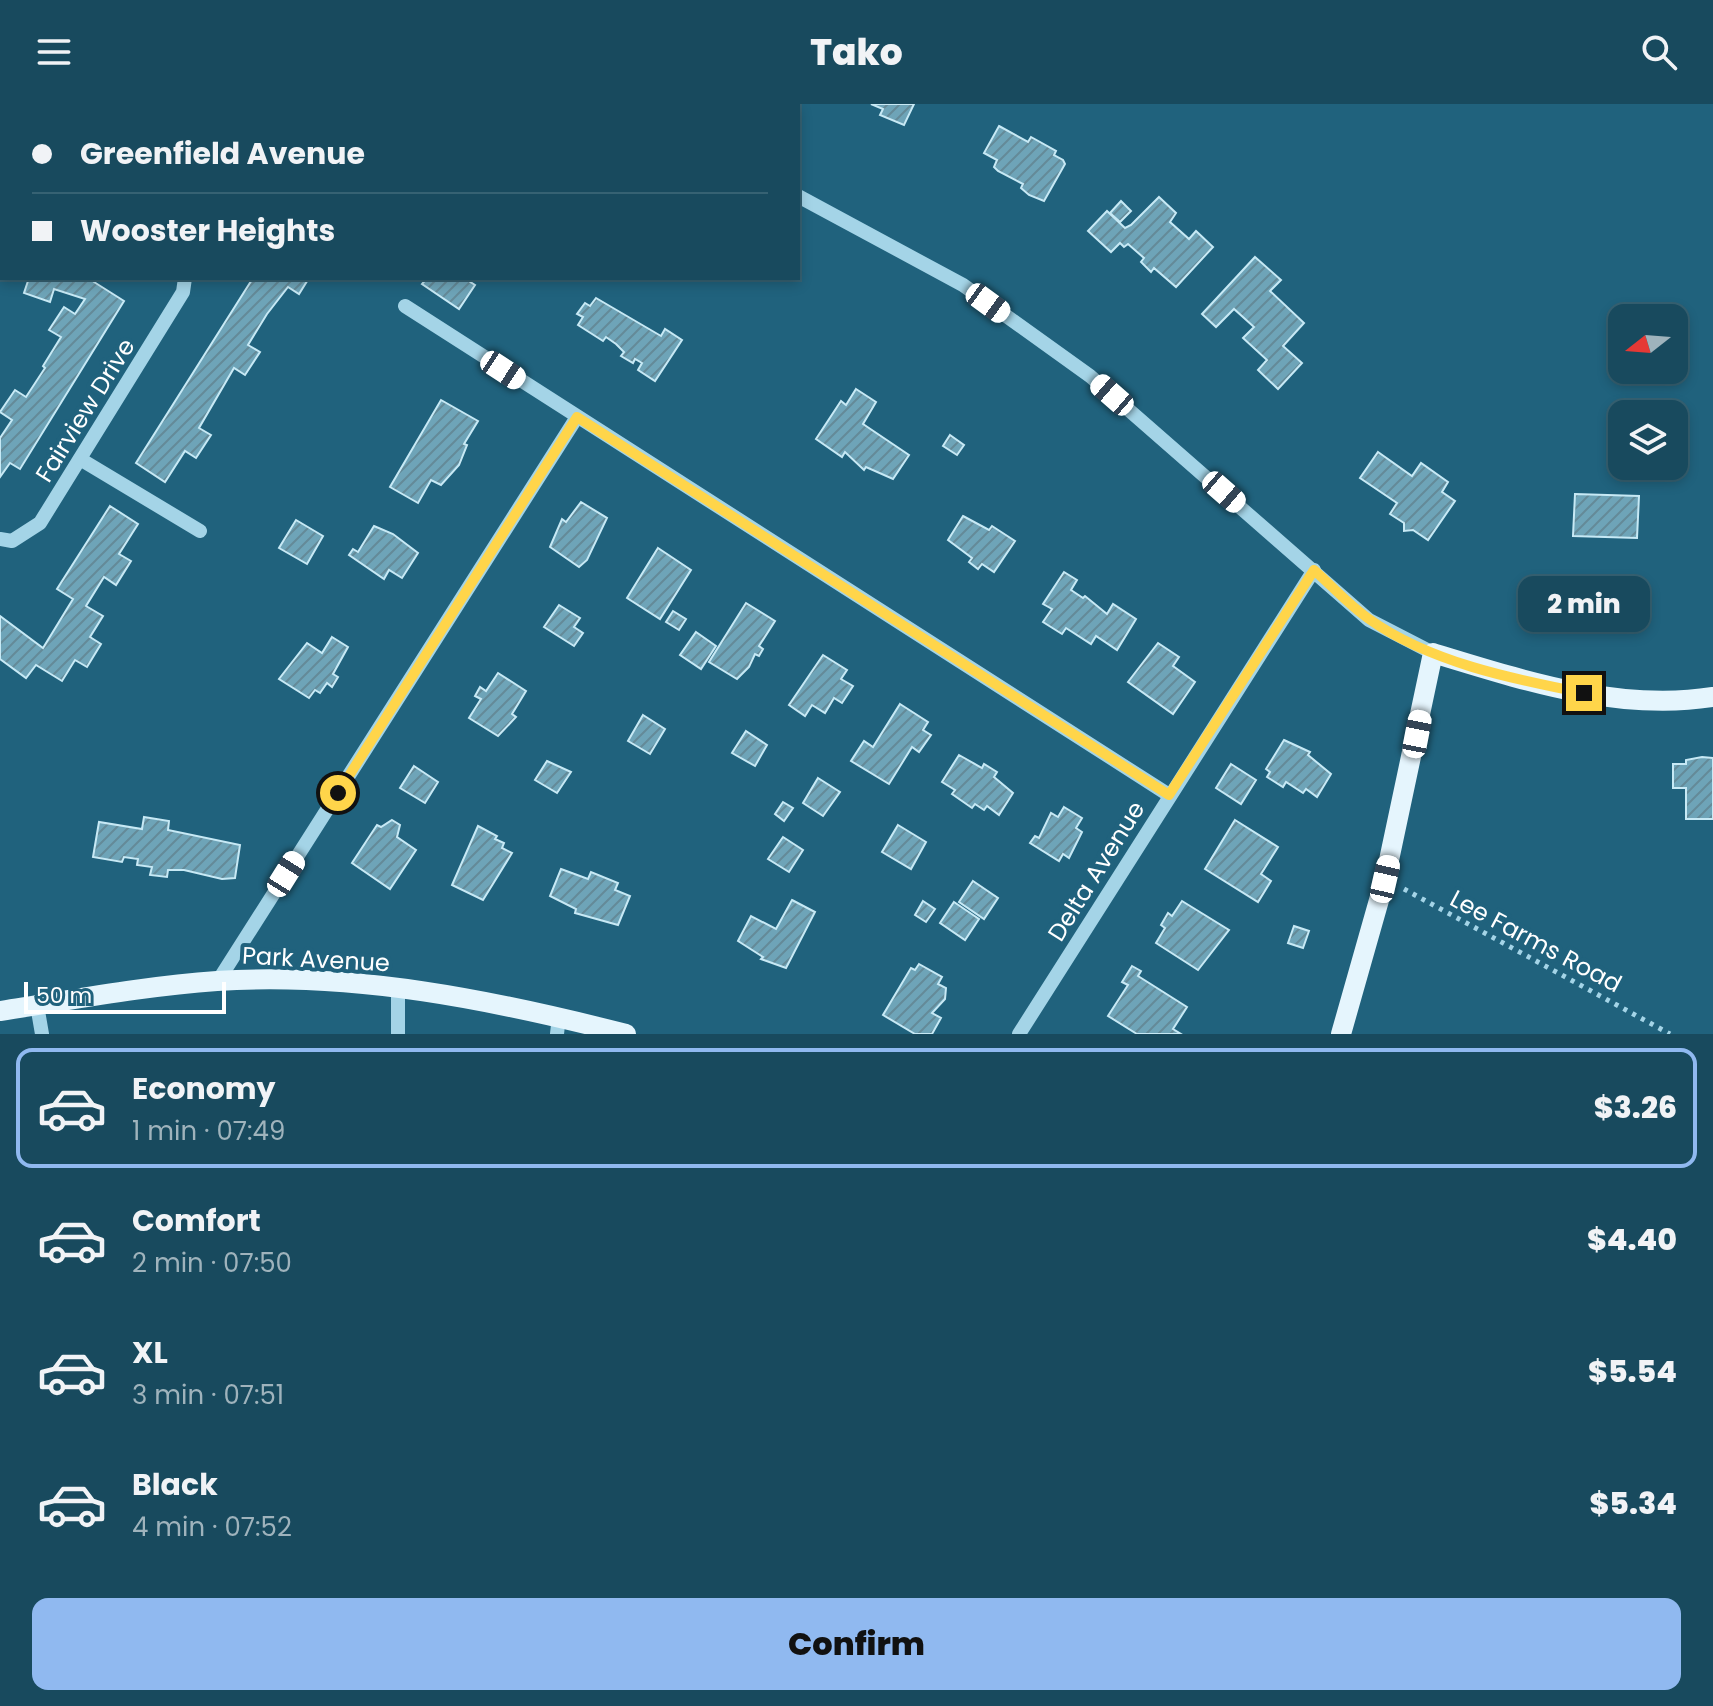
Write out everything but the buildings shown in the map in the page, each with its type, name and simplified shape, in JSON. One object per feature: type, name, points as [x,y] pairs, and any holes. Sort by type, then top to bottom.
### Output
[{"type":"main road","points":[[1341,1034],[1385,879],[1433,653],[1530,683],[1610,697],[1687,702],[1713,697]]},
{"type":"main road","name":"Park Avenue","points":[[0,1011],[218,981],[329,981],[451,995],[558,1025],[626,1034]]},
{"type":"street","points":[[800,197],[963,285],[1090,376],[1369,620],[1433,653]]},
{"type":"street","name":"Fairview Drive","points":[[0,539],[12,541],[40,523],[183,292],[185,280]]},
{"type":"street","points":[[405,306],[1169,795]]},
{"type":"street","points":[[218,981],[577,417]]},
{"type":"street","points":[[80,459],[200,531]]},
{"type":"street","name":"Delta Avenue","points":[[1019,1034],[1314,570]]},
{"type":"street","points":[[398,988],[398,1034]]},
{"type":"street","points":[[37,1005],[42,1034]]},
{"type":"path","name":"Lee Farms Road","points":[[1385,879],[1670,1034]]},
{"type":"route","points":[[338,793],[577,417],[1169,795],[1314,570],[1369,620],[1433,653],[1530,683],[1584,693]]}]
